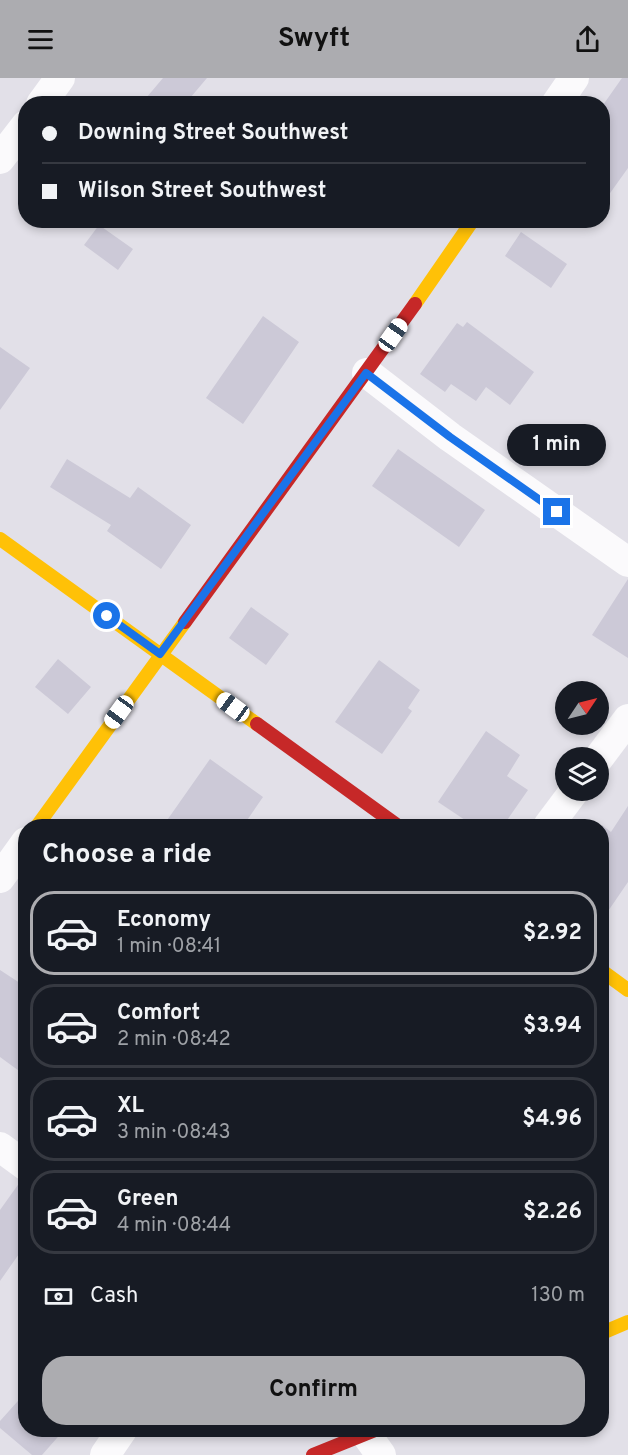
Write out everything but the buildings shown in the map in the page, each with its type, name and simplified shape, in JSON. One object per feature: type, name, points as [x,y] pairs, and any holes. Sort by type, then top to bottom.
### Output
[{"type":"street","points":[[47,96],[60,78]]},
{"type":"street","points":[[561,96],[573,78]]},
{"type":"street","points":[[0,159],[18,135]]},
{"type":"street","points":[[42,819],[366,373],[467,228]]},
{"type":"street","points":[[366,373],[450,437],[628,562]]},
{"type":"street","points":[[0,539],[388,819]]},
{"type":"street","points":[[607,747],[628,719]]},
{"type":"street","points":[[553,819],[567,801]]},
{"type":"street","points":[[0,878],[18,853]]},
{"type":"street","points":[[609,976],[628,990]]},
{"type":"street","points":[[0,1147],[18,1160]]},
{"type":"street","points":[[609,1330],[628,1322]]},
{"type":"street","points":[[105,1455],[117,1437]]},
{"type":"street","points":[[314,1455],[371,1437]]},
{"type":"traffic: slow","points":[[415,304],[467,228]]},
{"type":"traffic: slow","points":[[0,539],[257,724]]},
{"type":"traffic: slow","points":[[42,819],[185,622]]},
{"type":"traffic: slow","points":[[609,976],[628,990]]},
{"type":"traffic: slow","points":[[609,1330],[628,1322]]},
{"type":"traffic: jam","points":[[185,622],[415,304]]},
{"type":"traffic: jam","points":[[257,724],[388,819]]},
{"type":"traffic: jam","points":[[313,1455],[358,1437]]},
{"type":"route","points":[[107,616],[160,654],[366,373],[450,437],[557,512]]}]
